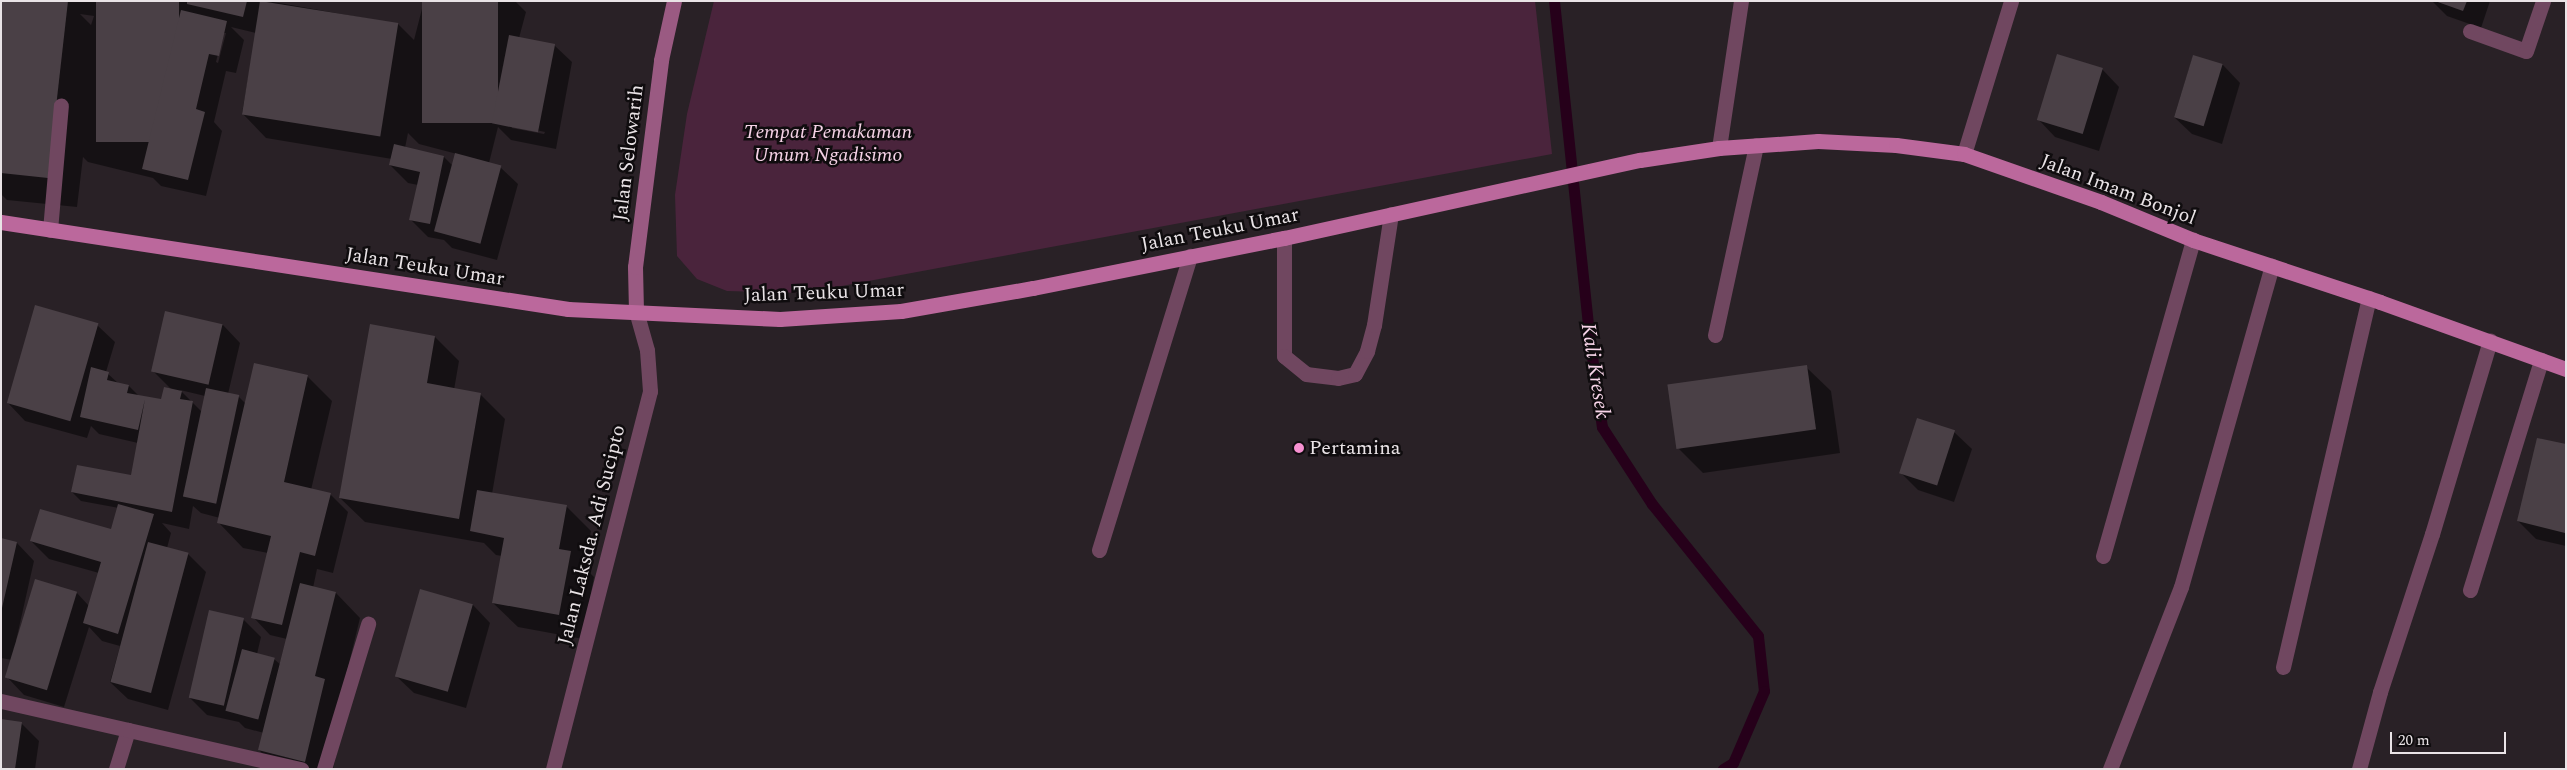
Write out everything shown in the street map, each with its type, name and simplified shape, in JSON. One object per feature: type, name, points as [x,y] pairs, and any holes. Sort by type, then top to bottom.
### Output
[{"type":"main road","name":"Jalan Selowarih","points":[[636,311],[636,267],[660,60],[674,1]]},
{"type":"main road","name":"Jalan Imam Bonjol","points":[[1640,160],[1719,148],[1818,141],[1896,146],[1964,154],[2101,202],[2192,240],[2369,298],[2566,368]]},
{"type":"main road","name":"Jalan Teuku Umar","points":[[1,222],[568,309],[780,319],[901,311],[1033,288],[1284,238],[1640,160]]},
{"type":"street","points":[[1719,148],[1740,1]]},
{"type":"street","points":[[1964,154],[2012,1]]},
{"type":"street","points":[[2470,31],[2526,51],[2543,1]]},
{"type":"street","points":[[50,230],[61,106]]},
{"type":"street","points":[[1715,335],[1756,146]]},
{"type":"street","points":[[1284,238],[1284,356],[1306,374],[1338,378],[1354,374],[1367,350],[1374,325],[1390,214]]},
{"type":"street","points":[[2102,556],[2192,240]]},
{"type":"street","points":[[1098,550],[1190,256]]},
{"type":"street","points":[[2110,769],[2181,587],[2272,266]]},
{"type":"street","points":[[2283,667],[2369,298]]},
{"type":"street","name":"Jalan Laksda. Adi Sucipto","points":[[553,769],[650,390],[647,350],[636,311]]},
{"type":"street","points":[[2359,769],[2380,692],[2432,534],[2490,342]]},
{"type":"street","points":[[2470,590],[2540,360]]},
{"type":"street","points":[[324,769],[368,624]]},
{"type":"street","points":[[1,701],[301,769]]},
{"type":"street","points":[[116,769],[128,730]]},
{"type":"green space","name":"Tempat Pemakaman Umum Ngadisimo","points":[[714,1],[1535,1],[1552,154],[804,293],[727,291],[697,279],[677,256],[675,195],[687,114]]},
{"type":"building","points":[[1,1],[68,1],[48,178],[1,173]]},
{"type":"building","points":[[96,1],[179,1],[179,142],[96,142]]},
{"type":"building","points":[[187,1],[247,1],[243,17],[187,4]]},
{"type":"building","points":[[260,1],[398,23],[380,136],[242,115]]},
{"type":"building","points":[[422,1],[498,1],[498,123],[422,123]]},
{"type":"building","points":[[2435,1],[2467,1],[2463,11]]},
{"type":"building","points":[[181,10],[227,21],[219,56],[209,54],[196,109],[205,112],[188,180],[142,169]]},
{"type":"building","points":[[509,35],[555,44],[538,132],[492,123]]},
{"type":"building","points":[[2057,54],[2103,68],[2083,134],[2037,120]]},
{"type":"building","points":[[2193,55],[2223,64],[2204,126],[2174,117]]},
{"type":"building","points":[[394,144],[444,156],[430,224],[409,220],[420,172],[389,165]]},
{"type":"building","points":[[455,153],[501,165],[480,244],[434,231]]},
{"type":"building","points":[[35,305],[98,323],[70,421],[7,403]]},
{"type":"building","points":[[165,311],[222,324],[209,385],[151,371]]},
{"type":"building","points":[[370,324],[435,336],[427,383],[481,393],[459,519],[339,498]]},
{"type":"building","points":[[254,363],[308,375],[284,482],[331,493],[315,556],[300,552],[282,625],[251,618],[271,536],[217,523]]},
{"type":"building","points":[[1807,365],[1816,429],[1676,449],[1667,385]]},
{"type":"building","points":[[91,367],[109,372],[107,380],[129,385],[127,393],[161,399],[164,387],[182,391],[180,399],[193,401],[172,512],[71,492],[77,465],[131,475],[145,399],[138,430],[80,417]]},
{"type":"building","points":[[206,388],[239,395],[216,504],[183,497]]},
{"type":"building","points":[[1917,418],[1955,430],[1937,486],[1899,473]]},
{"type":"building","points":[[2537,438],[2566,444],[2565,533],[2517,521]]},
{"type":"building","points":[[477,490],[567,505],[559,549],[571,551],[559,615],[492,603],[504,538],[470,531]]},
{"type":"building","points":[[118,504],[154,514],[118,634],[83,623],[101,562],[30,541],[40,509],[111,529]]},
{"type":"building","points":[[1,538],[17,542],[2,608],[1,607]]},
{"type":"building","points":[[148,542],[189,553],[151,693],[110,682]]},
{"type":"building","points":[[35,579],[77,592],[47,690],[5,677]]},
{"type":"building","points":[[300,583],[336,592],[315,676],[325,679],[305,762],[258,750]]},
{"type":"building","points":[[420,589],[473,604],[448,692],[395,676]]},
{"type":"building","points":[[209,610],[244,618],[224,706],[189,698]]},
{"type":"building","points":[[242,649],[275,658],[258,720],[225,711]]},
{"type":"building","points":[[1,719],[22,722],[15,769],[1,769]]},
{"type":"waterway","name":"Kali Kresek","points":[[1554,1],[1589,335],[1602,427],[1652,504],[1758,636],[1764,691],[1733,763],[1723,769]]},
{"type":"place","name":"Pertamina","points":[[1299,448]]}]
